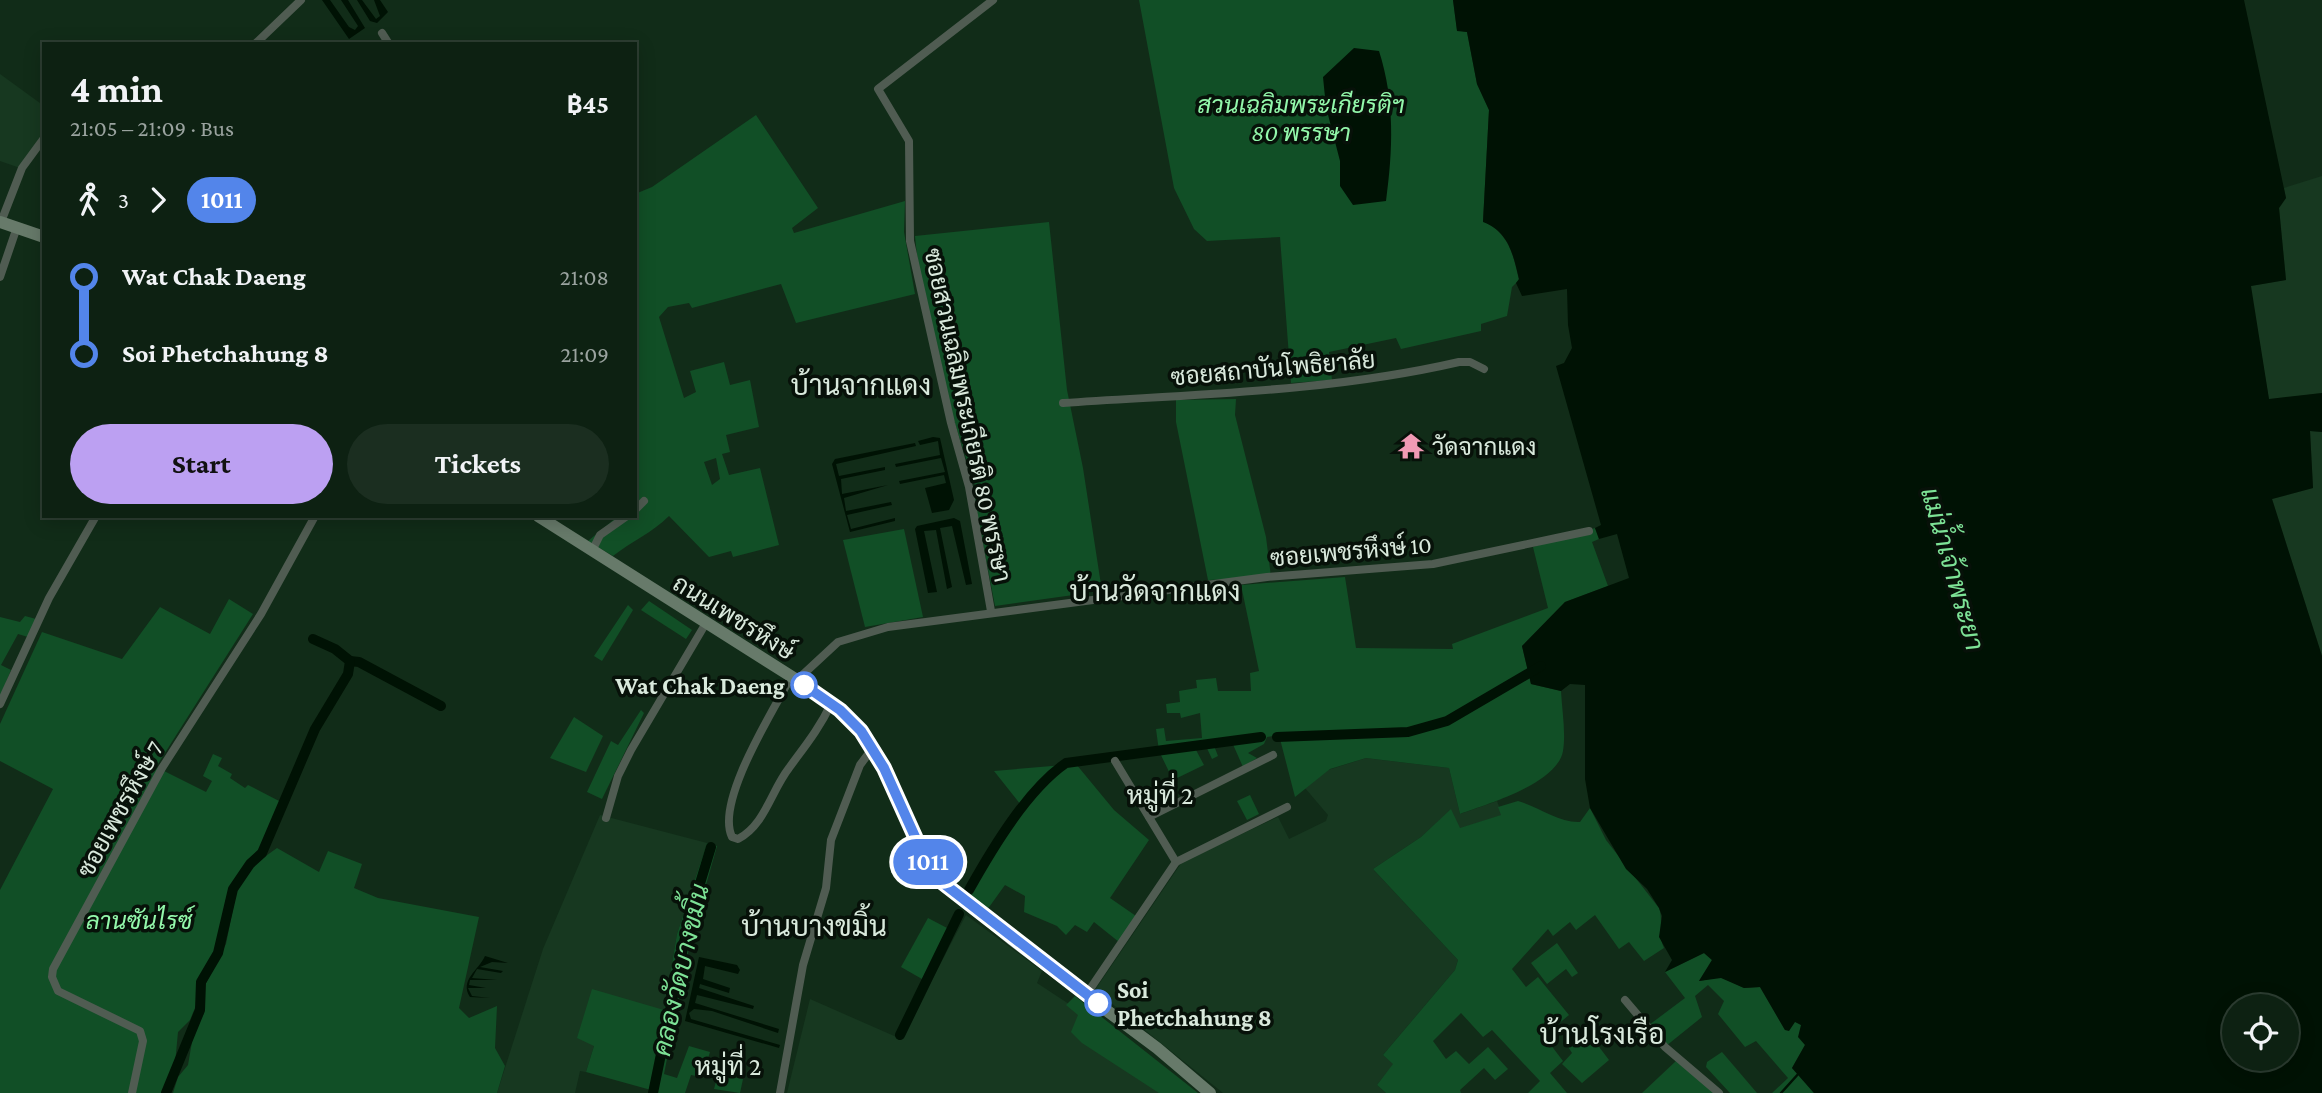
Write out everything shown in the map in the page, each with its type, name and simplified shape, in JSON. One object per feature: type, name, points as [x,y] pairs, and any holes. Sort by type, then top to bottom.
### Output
[{"type":"main road","points":[[0,222],[42,236]]},
{"type":"main road","name":"ถนนเพชรหึงษ์","points":[[541,518],[831,704],[861,731],[921,850],[943,883],[1157,1048],[1210,1093]]},
{"type":"street","points":[[257,42],[301,0]]},
{"type":"street","name":"ซอยสวนเฉลิมพระเกียรติ 80 พรรษา","points":[[991,611],[969,487],[926,319],[910,241],[909,141],[878,89],[993,0]]},
{"type":"street","points":[[382,33],[387,42]]},
{"type":"street","points":[[0,222],[22,168],[42,141]]},
{"type":"street","points":[[0,277],[17,227]]},
{"type":"street","name":"ซอยสถาบันโพธิยาลัย","points":[[1063,403],[1262,391],[1394,377],[1459,362],[1470,362],[1484,369]]},
{"type":"street","points":[[637,508],[644,500]]},
{"type":"street","points":[[0,704],[49,598],[95,518]]},
{"type":"street","name":"ซอยเพชรหึงษ์ 7","points":[[132,1093],[142,1041],[140,1031],[58,991],[52,978],[53,969],[162,768],[261,614],[314,518]]},
{"type":"street","points":[[592,551],[600,535],[623,518]]},
{"type":"street","name":"ซอยเพชรหึงษ์ 10","points":[[831,704],[812,741],[788,769],[754,827],[738,839],[732,837],[728,819],[730,806],[755,746],[794,679],[827,649],[858,634],[991,611],[1267,577],[1433,564],[1589,531]]},
{"type":"street","points":[[606,818],[618,776],[631,750],[706,623]]},
{"type":"street","points":[[780,1093],[803,965],[826,888],[831,839],[860,765],[872,749]]},
{"type":"street","points":[[1149,817],[1273,755]]},
{"type":"street","points":[[1115,761],[1176,862]]},
{"type":"street","points":[[1086,995],[1176,862],[1287,807]]},
{"type":"street","points":[[1625,1000],[1665,1047],[1719,1093]]},
{"type":"shaded area","points":[[0,74],[42,105],[42,134],[20,168],[0,161]]},
{"type":"shaded area","points":[[2322,176],[2322,393],[2269,400],[2250,286],[2286,280],[2279,208],[2286,198],[2284,188]]},
{"type":"shaded area","points":[[2310,431],[2322,432],[2322,656],[2272,499],[2313,488]]},
{"type":"shaded area","points":[[1366,758],[1449,768],[1460,814],[1497,801],[1502,815],[1459,829],[1451,810],[1421,837],[1373,869],[1458,960],[1455,970],[1383,1055],[1394,1064],[1377,1085],[1386,1093],[1223,1093],[1095,990],[1182,862],[1278,817],[1289,839],[1326,821],[1328,815],[1305,788],[1328,770]]},
{"type":"shaded area","points":[[600,815],[707,843],[677,934],[664,1011],[594,1046],[586,1072],[580,1071],[575,1093],[497,1093],[543,949]]},
{"type":"shaded area","points":[[966,915],[1042,971],[1037,983],[1075,1008],[1182,1093],[787,1093],[810,999],[901,1039]]},
{"type":"green space","name":"สวนเฉลิมพระเกียรติฯ 80 พรรษา","points":[[1139,0],[1453,0],[1457,30],[1467,32],[1477,84],[1489,110],[1483,221],[1504,238],[1512,253],[1519,280],[1512,287],[1507,316],[1481,324],[1481,331],[1401,349],[1396,338],[1329,352],[1332,380],[1291,383],[1280,237],[1207,241],[1194,229],[1174,188]]},
{"type":"green space","points":[[756,115],[818,208],[792,228],[794,233],[905,201],[904,232],[915,294],[796,323],[781,284],[692,308],[689,303],[668,307],[659,317],[684,398],[696,392],[690,371],[724,362],[730,385],[750,380],[759,427],[726,435],[730,452],[722,454],[729,475],[760,468],[779,545],[733,557],[731,551],[709,557],[669,516],[613,556],[588,541],[616,518],[637,518],[637,193],[652,187]],"holes":[[[716,458],[720,479],[712,485],[704,462]]]},
{"type":"green space","points":[[1049,222],[1067,390],[1083,468],[1102,591],[995,606],[973,491],[977,491],[931,333],[915,236]]},
{"type":"green space","points":[[1236,399],[1235,415],[1266,537],[1271,577],[1208,580],[1176,422],[1176,400]]},
{"type":"green space","points":[[1595,528],[1599,539],[1592,542],[1608,586],[1565,602],[1522,646],[1531,684],[1561,691],[1563,751],[1558,763],[1535,783],[1460,814],[1449,768],[1366,758],[1330,769],[1295,797],[1279,735],[1267,737],[1264,744],[1248,753],[1257,758],[1243,767],[1231,740],[1213,743],[1218,756],[1212,759],[1205,744],[1196,750],[1204,765],[1173,780],[1159,751],[1156,729],[1164,728],[1166,741],[1202,738],[1200,713],[1181,718],[1180,713],[1167,713],[1166,704],[1180,702],[1179,691],[1197,688],[1196,680],[1216,678],[1218,691],[1251,691],[1250,673],[1259,671],[1241,585],[1345,577],[1356,648],[1453,649],[1452,644],[1548,608],[1533,547]]},
{"type":"green space","points":[[904,529],[923,617],[865,627],[843,540]]},
{"type":"green space","name":"ลานซันไรซ์","points":[[229,599],[253,614],[156,767],[206,792],[212,781],[203,776],[213,754],[222,758],[218,766],[232,774],[230,778],[245,788],[248,785],[281,802],[261,849],[236,877],[226,899],[214,955],[199,981],[197,1003],[190,1020],[178,1032],[175,1064],[161,1093],[0,1093],[0,890],[53,789],[0,761],[0,724],[42,632],[122,659],[160,607],[210,634]]},
{"type":"green space","points":[[649,601],[692,630],[686,639],[641,610]]},
{"type":"green space","points":[[628,605],[633,610],[602,661],[594,656]]},
{"type":"green space","points":[[25,616],[36,619],[28,637],[18,634],[1,665],[11,670],[0,697],[0,617],[20,622]]},
{"type":"green space","points":[[641,710],[644,713],[602,799],[587,792],[611,741],[618,745]]},
{"type":"green space","points":[[574,717],[603,736],[586,772],[550,758]]},
{"type":"green space","points":[[1076,764],[1114,810],[1149,840],[1110,898],[1136,916],[1119,942],[1094,922],[1087,932],[1075,925],[1066,935],[1057,926],[1024,912],[1025,896],[1005,885],[987,910],[964,889],[1021,805],[994,771]]},
{"type":"green space","points":[[1250,795],[1259,814],[1247,820],[1237,801]]},
{"type":"green space","points":[[1518,801],[1572,822],[1580,822],[1590,808],[1606,840],[1659,908],[1664,948],[1644,961],[1629,942],[1619,949],[1595,915],[1576,930],[1570,922],[1553,936],[1548,929],[1512,969],[1526,987],[1538,977],[1569,1015],[1544,1036],[1563,1061],[1550,1073],[1567,1093],[1528,1093],[1540,1081],[1492,1030],[1483,1037],[1461,1013],[1433,1041],[1446,1059],[1456,1051],[1469,1064],[1488,1047],[1508,1069],[1495,1080],[1484,1068],[1460,1090],[1461,1093],[1386,1093],[1377,1085],[1393,1064],[1383,1055],[1455,970],[1458,960],[1373,869],[1421,837],[1451,809],[1460,828],[1501,815],[1498,807]]},
{"type":"green space","points":[[707,843],[717,846],[691,938],[664,1074],[677,1078],[689,1046],[710,1052],[702,1077],[691,1075],[685,1093],[651,1093],[651,1090],[586,1072],[594,1046],[577,1038],[592,989],[664,1010],[677,934]]},
{"type":"green space","points":[[277,848],[319,872],[328,851],[362,864],[354,888],[378,898],[479,917],[459,1008],[469,1018],[497,1006],[495,1048],[505,1066],[497,1093],[173,1093],[178,1077],[188,1065],[193,1036],[204,1013],[204,987],[226,944],[237,889],[252,866]]},
{"type":"green space","points":[[928,918],[949,929],[922,979],[901,967]]},
{"type":"green space","points":[[1557,943],[1578,973],[1572,977],[1566,969],[1547,984],[1531,963]]},
{"type":"green space","points":[[1704,953],[1712,960],[1699,981],[1721,977],[1744,988],[1760,987],[1785,1030],[1795,1021],[1801,1025],[1805,1045],[1792,1068],[1814,1093],[1772,1093],[1788,1078],[1756,1041],[1745,1047],[1718,1014],[1724,1001],[1708,985],[1695,996],[1702,1017],[1666,1046],[1649,1025],[1685,998],[1665,972]]},
{"type":"green space","points":[[1075,996],[1198,1093],[1159,1093],[1082,1043],[1071,1032],[1078,1015],[1066,1005]]},
{"type":"green space","points":[[1584,1027],[1609,1060],[1582,1083],[1562,1064],[1572,1053],[1567,1045]]},
{"type":"green space","points":[[1722,1052],[1757,1093],[1730,1093],[1706,1067],[1707,1062]]},
{"type":"green space","points":[[1676,1061],[1714,1093],[1642,1093]]},
{"type":"green space","points":[[718,1074],[743,1079],[740,1093],[714,1089]]},
{"type":"water","points":[[322,0],[330,0],[349,27],[355,30],[358,26],[341,0],[348,0],[365,28],[349,39]]},
{"type":"water","points":[[357,0],[362,0],[376,19],[380,16],[374,0],[380,0],[388,12],[377,23],[370,21]]},
{"type":"water","name":"แม่น้ำเจ้าพระยา","points":[[1453,0],[2244,0],[2286,198],[2279,208],[2286,280],[2251,286],[2269,399],[2322,393],[2322,432],[2310,431],[2313,488],[2272,499],[2322,656],[2322,1093],[1814,1093],[1792,1068],[1805,1045],[1798,1037],[1801,1025],[1795,1022],[1789,1031],[1785,1030],[1760,987],[1744,988],[1721,978],[1699,981],[1712,960],[1704,953],[1665,972],[1672,960],[1659,937],[1662,916],[1659,908],[1647,889],[1626,869],[1590,808],[1585,779],[1585,685],[1570,684],[1561,691],[1531,684],[1522,646],[1565,602],[1629,578],[1617,534],[1599,539],[1595,528],[1601,525],[1556,366],[1564,363],[1572,348],[1567,289],[1522,296],[1516,283],[1519,279],[1509,245],[1499,232],[1483,222],[1489,110],[1477,84],[1467,32],[1457,31]]},
{"type":"water","points":[[1354,48],[1379,51],[1388,88],[1391,144],[1386,201],[1353,205],[1340,186],[1340,161],[1326,107],[1323,77]]},
{"type":"water","points":[[940,438],[954,500],[949,510],[932,513],[925,488],[946,483],[944,475],[900,484],[899,481],[945,472],[941,458],[896,467],[895,464],[940,455],[938,441],[920,445],[918,441]]},
{"type":"water","points":[[915,443],[916,446],[836,464],[839,476],[885,467],[885,470],[841,479],[842,494],[888,485],[844,498],[846,511],[891,502],[892,505],[847,515],[851,529],[895,518],[895,521],[850,532],[832,464],[835,459]]},
{"type":"water","points":[[954,518],[960,521],[972,584],[966,585],[952,526],[940,528],[952,587],[947,589],[936,530],[924,531],[937,592],[928,593],[915,529],[917,526]]},
{"type":"water","points":[[485,956],[508,963],[492,962],[480,967],[503,971],[501,973],[477,969],[472,978],[497,980],[470,980],[469,985],[486,988],[468,988],[472,996],[490,998],[470,997],[467,991],[468,980]]},
{"type":"water","points":[[699,957],[737,965],[740,970],[738,974],[705,966],[703,979],[730,988],[729,993],[700,984],[699,988],[754,1006],[753,1009],[697,995],[695,1003],[779,1029],[778,1033],[712,1011],[694,1009],[689,1013],[691,1019],[780,1045],[779,1048],[685,1021]]},
{"type":"waterway","points":[[166,1093],[200,1010],[201,982],[218,953],[233,889],[250,864],[262,853],[315,729],[348,674],[350,661],[335,649],[313,639]]},
{"type":"waterway","points":[[350,661],[359,662],[441,706]]},
{"type":"waterway","points":[[1277,737],[1408,732],[1447,721],[1541,666]]},
{"type":"waterway","points":[[969,890],[1024,804],[1066,763],[1261,737]]},
{"type":"waterway","name":"คลองวัดบางขมิ้น","points":[[653,1093],[688,923],[711,847]]},
{"type":"waterway","points":[[900,1035],[959,914]]},
{"type":"waterway","points":[[1781,1093],[1800,1072]]},
{"type":"bus line","name":"1011","points":[[804,685],[850,718],[861,731],[884,768],[921,850],[943,883],[1011,939],[1098,1003]]},
{"type":"place","name":"วัดจากแดง","points":[[1411,446]]},
{"type":"place","name":"Wat Chak Daeng","points":[[804,685]]},
{"type":"place","name":"Soi Phetchahung 8","points":[[1098,1003]]},
{"type":"district","name":"บ้านจากแดง","points":[[861,385]]},
{"type":"district","name":"บ้านวัดจากแดง","points":[[1155,591]]},
{"type":"district","name":"หมู่ที่ 2","points":[[1160,795]]},
{"type":"district","name":"บ้านบางขมิ้น","points":[[814,926]]},
{"type":"district","name":"บ้านโรงเรือ","points":[[1602,1034]]},
{"type":"district","name":"หมู่ที่ 2","points":[[728,1066]]}]
